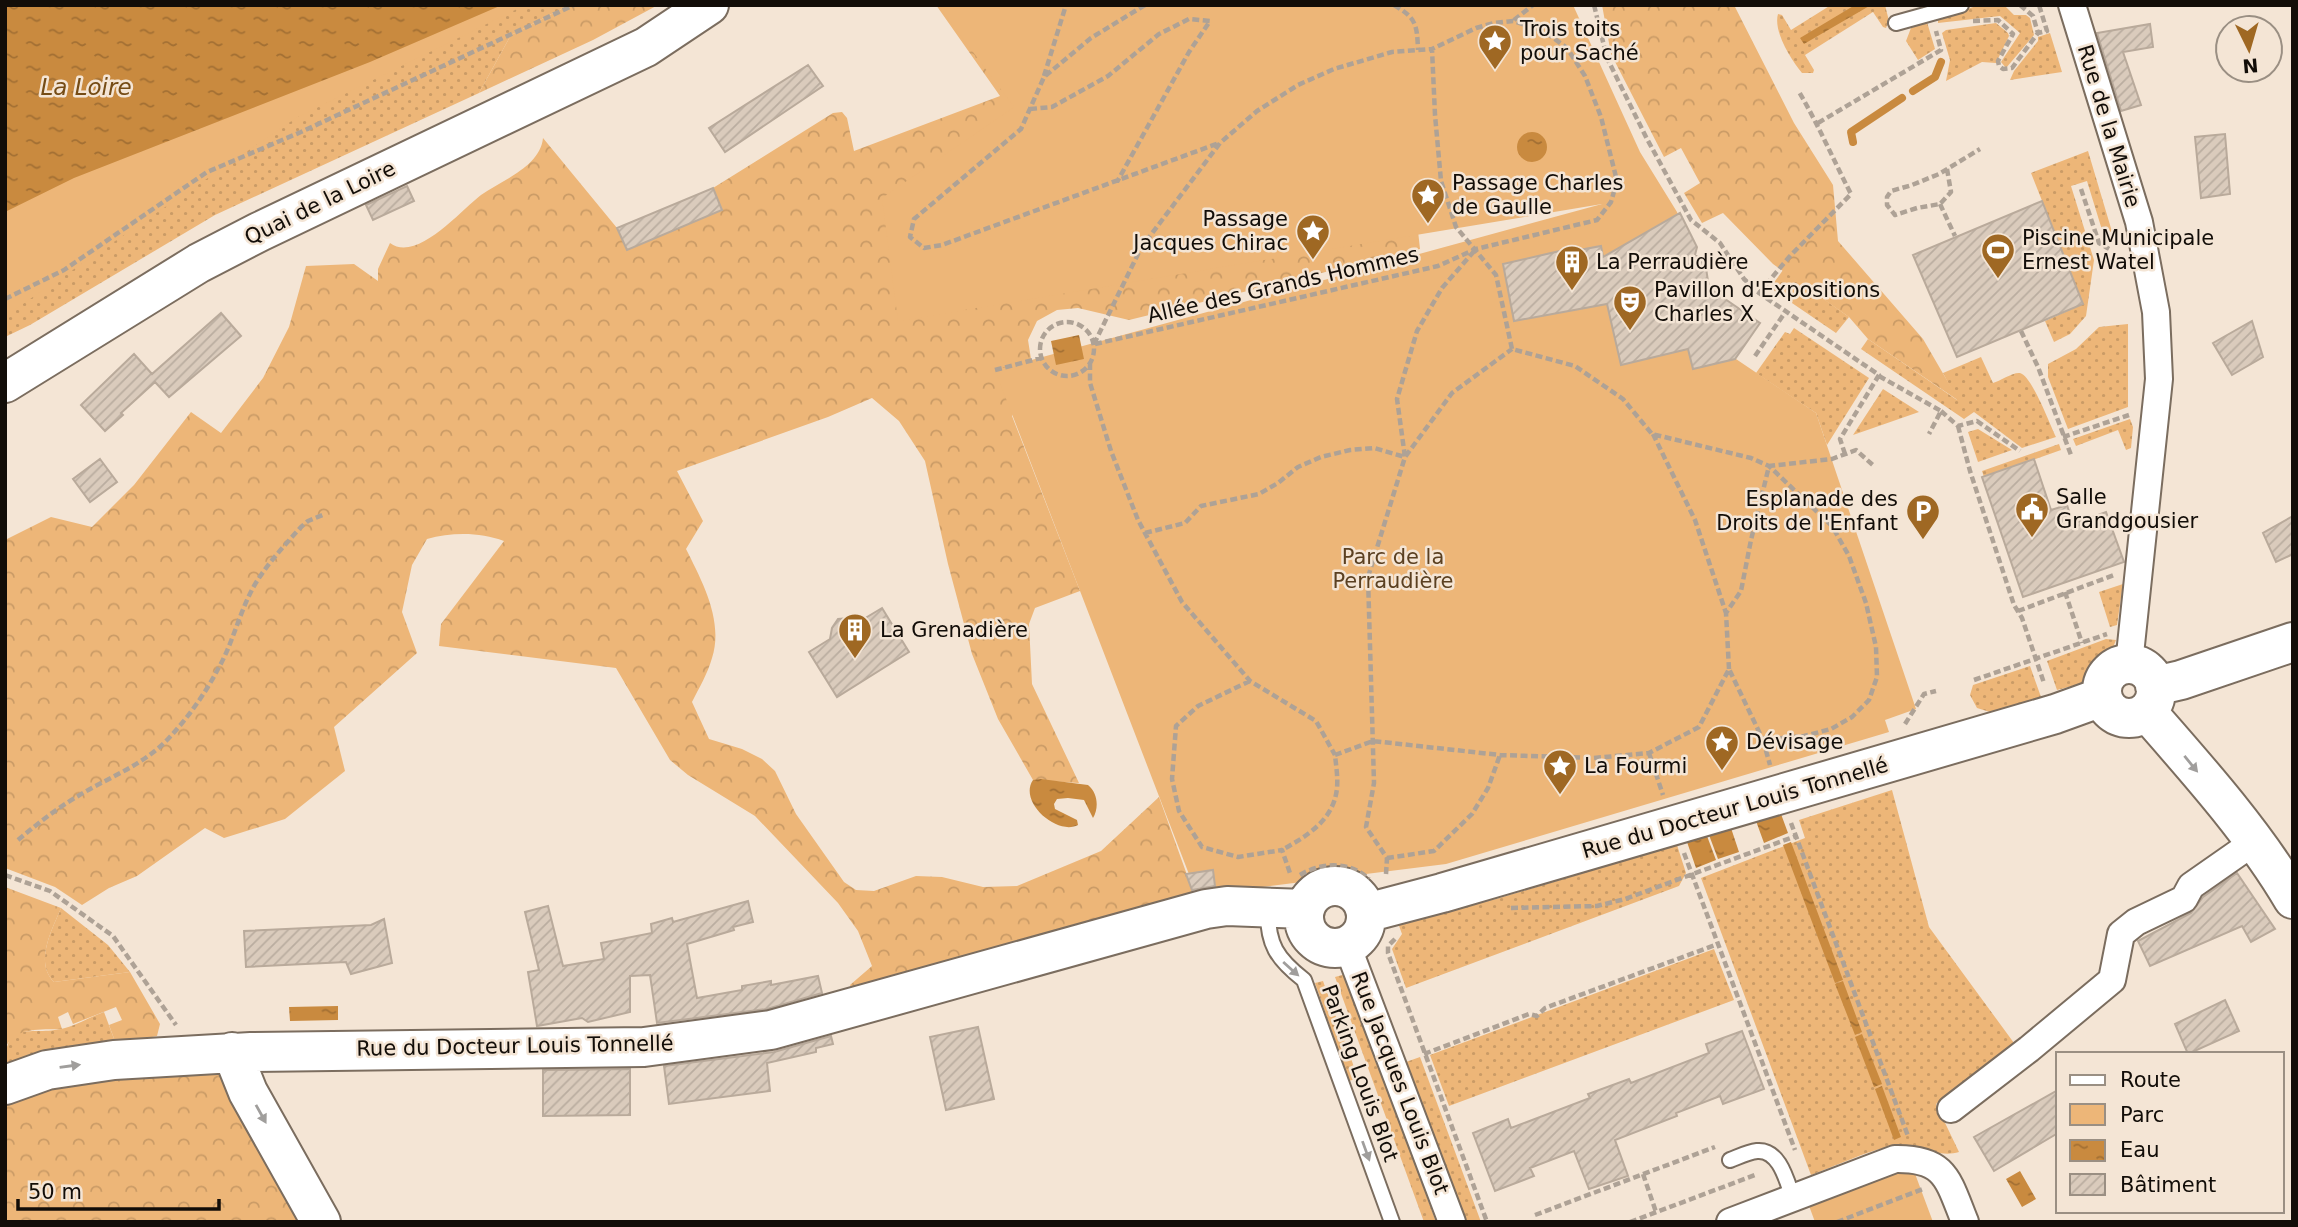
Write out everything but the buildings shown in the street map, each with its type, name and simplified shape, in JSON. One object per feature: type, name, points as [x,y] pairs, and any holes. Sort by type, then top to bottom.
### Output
[{"type":"street","name":"Quai de la Loire","points":[[5,383],[199,264],[259,232],[646,47],[709,5]]},
{"type":"street","name":"Rue de la Mairie","points":[[2072,5],[2139,222],[2156,312],[2159,379],[2137,673]]},
{"type":"street","points":[[2137,673],[2181,680],[2293,642]]},
{"type":"street","points":[[2137,673],[2293,899]]},
{"type":"street","name":"Rue du Docteur Louis Tonnellé","points":[[1369,905],[1442,893],[2102,697],[2106,707],[2115,715],[2126,719],[2137,717],[2137,673]]},
{"type":"street","points":[[1951,1109],[2029,1049],[2112,979],[2121,934],[2136,922],[2184,899],[2191,886],[2255,842]]},
{"type":"street","points":[[1340,886],[1369,905],[1336,948],[1315,941],[1304,923],[1287,908],[1321,889],[1340,886]]},
{"type":"street","name":"Rue Jacques Louis Blot","points":[[1369,905],[1452,1222]]},
{"type":"street","name":"Rue du Docteur Louis Tonnellé","points":[[5,1085],[47,1070],[101,1062],[232,1052],[645,1047],[771,1030],[1206,909],[1227,906],[1287,908]]},
{"type":"street","points":[[232,1052],[248,1092],[321,1222]]},
{"type":"street","points":[[1730,1222],[1895,1159],[1916,1158],[1934,1165],[1948,1181],[1965,1222]]},
{"type":"lane","points":[[1896,23],[1961,5]]},
{"type":"lane","name":"Parking Louis Blot","points":[[1287,908],[1268,926],[1272,945],[1283,964],[1304,980],[1392,1222]]},
{"type":"lane","points":[[1730,1160],[1759,1151],[1770,1154],[1802,1195]]},
{"type":"path","points":[[5,299],[64,270],[207,172],[301,132],[574,5]]},
{"type":"path","points":[[1066,5],[1044,77],[1021,129],[914,219],[910,237],[924,248],[942,245],[1220,143]]},
{"type":"path","points":[[1044,77],[1091,38],[1145,5]]},
{"type":"path","points":[[1394,5],[1412,16],[1418,50]]},
{"type":"path","points":[[1513,21],[1533,5]]},
{"type":"path","points":[[1594,5],[1606,58],[1692,220],[1720,243],[1744,279],[1759,293],[1879,375],[1941,411],[1958,426],[1970,471],[2048,694]]},
{"type":"path","points":[[2020,5],[2033,16],[2038,33]]},
{"type":"path","points":[[1969,22],[1998,20],[2013,34],[1998,61],[2003,69],[2012,68],[2038,33],[2047,31],[2039,5]]},
{"type":"path","points":[[1030,109],[1052,107],[1108,76],[1159,34],[1189,19],[1210,21],[1189,52],[1116,182]]},
{"type":"path","points":[[1250,681],[1198,706],[1176,726],[1171,779],[1179,811],[1202,847],[1238,857],[1282,850],[1308,836],[1329,815],[1337,789],[1335,755],[1316,721],[1250,681],[1182,602],[1145,533],[1111,451],[1090,383],[1094,344],[1141,248],[1220,143],[1257,111],[1298,85],[1334,69],[1392,52],[1433,49],[1476,28],[1513,21],[1545,31],[1567,48],[1585,76],[1601,117],[1617,181],[1611,202],[1597,220],[1476,249],[1442,288],[1417,331],[1397,399],[1405,457]]},
{"type":"path","points":[[1818,123],[1941,50],[1934,27],[1946,25]]},
{"type":"path","points":[[1433,49],[1441,181],[1456,227],[1496,275],[1512,349]]},
{"type":"path","points":[[1759,293],[1790,256],[1852,194],[1824,142],[1818,123],[1798,90]]},
{"type":"path","points":[[1947,169],[1951,192],[1940,204],[1895,215],[1887,205],[1887,197],[1891,191],[1947,169],[1980,149]]},
{"type":"path","points":[[2081,189],[2099,243],[2109,249]]},
{"type":"path","points":[[1940,204],[1955,236]]},
{"type":"path","name":"Allée des Grands Hommes","points":[[1094,344],[1438,266],[1476,249]]},
{"type":"path","points":[[1755,356],[1786,311]]},
{"type":"path","points":[[1090,363],[1077,374],[1060,375],[1045,365],[1041,358],[1041,338],[1053,324],[1061,321],[1078,323],[1085,328],[1094,344]]},
{"type":"path","points":[[2021,331],[2038,367],[2071,455]]},
{"type":"path","points":[[1512,349],[1575,366],[1623,399],[1652,433],[1695,520],[1726,613],[1729,670],[1763,740],[1804,736],[1831,729],[1852,717],[1870,701],[1877,677],[1876,647],[1866,603],[1849,556],[1832,526],[1769,466],[1751,458],[1652,433]]},
{"type":"path","points":[[1387,858],[1366,827],[1374,783],[1368,577],[1405,457],[1452,393],[1512,349]]},
{"type":"path","points":[[995,370],[1041,358]]},
{"type":"path","points":[[1845,454],[1840,439],[1879,375]]},
{"type":"path","points":[[1929,434],[1941,411]]},
{"type":"path","points":[[2063,437],[2141,411]]},
{"type":"path","points":[[1958,426],[1977,421],[2020,451]]},
{"type":"path","points":[[1145,533],[1185,523],[1201,506],[1259,494],[1298,467],[1321,457],[1374,448],[1405,457]]},
{"type":"path","points":[[1769,466],[1832,459],[1856,450],[1874,467]]},
{"type":"path","points":[[1726,613],[1741,591],[1769,466]]},
{"type":"path","points":[[18,840],[80,794],[148,758],[169,739],[219,668],[239,615],[264,570],[301,527],[325,514]]},
{"type":"path","points":[[2018,611],[2110,576]]},
{"type":"path","points":[[2065,592],[2082,643],[2137,673]]},
{"type":"path","points":[[1974,680],[2082,643]]},
{"type":"path","points":[[1335,755],[1373,741],[1500,755],[1594,758],[1649,753],[1699,727],[1729,670]]},
{"type":"path","points":[[1904,726],[1924,694],[1936,691]]},
{"type":"path","points":[[1649,753],[1718,944],[1802,1195]]},
{"type":"path","points":[[1387,858],[1434,851],[1472,814],[1488,788],[1500,755]]},
{"type":"path","points":[[1509,908],[1597,906],[1625,900],[1796,836],[1927,1188],[1837,1222]]},
{"type":"path","points":[[1282,850],[1292,879],[1310,869],[1335,865],[1359,869],[1371,881],[1369,905]]},
{"type":"path","points":[[1369,905],[1387,858]]},
{"type":"path","points":[[5,875],[50,891],[113,936],[179,1033]]},
{"type":"path","points":[[1405,936],[1393,940],[1388,946],[1388,953],[1487,1222]]},
{"type":"path","points":[[1424,1054],[1529,1014],[1537,1016],[1545,1009],[1718,944]]},
{"type":"path","points":[[1535,1215],[1725,1143]]},
{"type":"path","points":[[1643,1174],[1656,1212]]},
{"type":"path","points":[[1630,1222],[1755,1175]]},
{"type":"green space","name":"La Loire","points":[[5,5],[525,5],[296,118],[5,316]]},
{"type":"green space","points":[[502,5],[569,5],[511,35],[479,93],[215,215],[30,325],[5,337],[5,212]]},
{"type":"green space","points":[[569,5],[658,5],[593,40],[479,93],[511,35]]},
{"type":"green space","points":[[936,5],[1299,5],[1403,95],[1420,249],[1129,320],[1078,308],[1057,310],[1037,321],[1028,340],[1034,378],[1012,416],[1080,591],[1035,608],[1029,624],[1032,684],[1079,783],[1033,780],[998,719],[972,654],[925,461],[899,421],[872,398],[828,417],[677,471],[703,521],[686,549],[709,602],[715,630],[710,664],[692,702],[709,739],[742,749],[762,759],[775,771],[796,814],[844,882],[856,890],[874,891],[916,876],[942,877],[983,887],[1017,886],[1101,851],[1159,797],[1195,897],[852,990],[850,985],[872,966],[858,931],[838,903],[755,816],[688,775],[670,760],[616,668],[439,646],[441,624],[504,541],[466,534],[427,539],[412,565],[402,612],[417,653],[334,727],[345,771],[285,819],[224,838],[205,828],[137,876],[109,888],[82,905],[55,887],[5,868],[5,540],[51,517],[92,527],[134,485],[191,412],[221,433],[263,378],[289,327],[306,266],[354,264],[378,281],[378,269],[390,243],[401,247],[425,241],[481,195],[528,165],[540,148],[543,138],[617,228],[627,250],[721,210],[713,188],[833,113],[842,112],[847,118],[854,151],[1000,96]]},
{"type":"green space","name":"Parc de la Perraudière","points":[[938,5],[1573,5],[1640,152],[1677,212],[1733,357],[1816,413],[1916,709],[1885,720],[1889,732],[1446,864],[1197,895],[995,370],[1602,204],[898,321],[882,198],[1014,107]]},
{"type":"green space","points":[[1602,5],[1734,5],[1794,123],[1833,185],[1838,241],[1923,339],[1959,401],[1868,339],[1849,317],[1773,264],[1723,213],[1702,223],[1684,193],[1700,183],[1681,148],[1664,157],[1611,54]]},
{"type":"green space","points":[[1831,5],[1885,5],[1889,21],[1886,28],[1883,27],[1873,12],[1805,55],[1814,70],[1813,73],[1802,73],[1780,37],[1778,14],[1782,15],[1791,30]]},
{"type":"green space","points":[[1979,5],[2004,5],[2014,15],[2026,15],[2030,18],[2034,35],[2006,68],[2001,62],[2020,33],[2000,16],[1938,23],[1938,19]]},
{"type":"green space","points":[[1927,22],[1935,49],[1918,60],[1906,41],[1911,28]]},
{"type":"green space","points":[[1996,23],[2009,36],[1996,63],[1982,62],[1946,81],[1950,60],[1942,33],[1946,30]]},
{"type":"green space","points":[[2050,33],[2062,72],[2010,80],[2038,41],[2038,37]]},
{"type":"green space","points":[[2088,151],[2113,235],[2106,243],[2087,181],[2071,186],[2094,260],[2086,316],[2070,334],[2054,342],[2045,321],[2083,304],[2031,173]]},
{"type":"green space","points":[[1783,270],[1849,317],[1836,333],[1770,288]]},
{"type":"green space","points":[[2128,324],[2128,407],[2068,429],[2048,377],[2048,364],[2076,349],[2099,327]]},
{"type":"green space","points":[[1794,328],[1869,378],[1827,445],[1816,413],[1756,373],[1785,332],[1790,334]]},
{"type":"green space","points":[[1868,339],[1957,400],[1943,373],[1981,357],[1993,383],[2020,373],[2035,391],[2056,437],[2022,448],[1974,412],[1964,419],[1861,349]]},
{"type":"green space","points":[[1883,389],[1919,412],[1853,435]]},
{"type":"green space","points":[[2130,419],[2133,427],[2131,448],[2126,450],[2118,430],[2076,446],[2073,439]]},
{"type":"green space","points":[[1978,429],[2012,450],[1978,462],[1968,432]]},
{"type":"green space","points":[[2059,444],[2061,450],[1984,477],[1982,471]]},
{"type":"green space","points":[[2123,584],[2117,625],[2110,627],[2099,592]]},
{"type":"green space","points":[[2106,639],[2116,640],[2112,650],[2099,660],[2089,677],[2080,684],[2057,690],[2047,661]]},
{"type":"green space","points":[[2030,666],[2041,697],[1990,712],[1977,708],[1970,695],[1973,685]]},
{"type":"green space","points":[[1892,790],[1929,927],[2014,1043],[1936,1104],[1959,1152],[1944,1154],[1887,1147],[1811,1175],[1701,878],[1805,838],[1799,820]]},
{"type":"green space","points":[[1677,845],[1686,873],[1679,886],[1406,988],[1392,949],[1402,934],[1398,923],[1496,899]]},
{"type":"green space","points":[[5,887],[61,908],[45,956],[48,974],[54,982],[130,972],[160,1024],[157,1036],[116,1044],[109,1025],[122,1020],[116,1007],[73,1024],[68,1012],[58,1017],[62,1029],[22,1033],[5,1048]]},
{"type":"green space","points":[[61,908],[108,945],[130,972],[54,982],[48,974],[45,956]]},
{"type":"green space","points":[[1714,949],[1734,1000],[1449,1106],[1430,1055]]},
{"type":"green space","points":[[1346,974],[1436,1222],[1424,1222],[1335,977]]},
{"type":"green space","points":[[1323,981],[1358,1078],[1349,1081],[1315,983]]},
{"type":"green space","points":[[104,1012],[116,1044],[5,1069],[6,1053],[13,1036],[20,1032],[66,1028]]},
{"type":"green space","points":[[1420,1057],[1481,1222],[1466,1222],[1406,1062]]},
{"type":"green space","points":[[228,1071],[316,1222],[5,1222],[5,1096],[47,1081]]},
{"type":"green space","points":[[1901,1169],[1914,1171],[1933,1222],[1815,1222],[1808,1203]]},
{"type":"water","name":"La Loire","points":[[5,5],[502,5],[370,62],[74,178],[5,212]]},
{"type":"water","points":[[1855,5],[1871,5],[1804,44],[1800,38]]},
{"type":"water","points":[[1532,132],[1543,136],[1547,147],[1543,158],[1532,162],[1521,158],[1517,147],[1521,136]]},
{"type":"water","points":[[1079,335],[1084,359],[1056,365],[1051,341]]},
{"type":"water","points":[[1033,780],[1088,785],[1094,792],[1096,801],[1093,818],[1084,800],[1068,798],[1057,799],[1055,809],[1077,820],[1078,825],[1060,826],[1042,815],[1035,807],[1030,789]]},
{"type":"water","points":[[1781,814],[1788,833],[1764,843],[1756,821]]},
{"type":"water","points":[[1731,828],[1739,852],[1718,859],[1709,835]]},
{"type":"water","points":[[1707,836],[1716,860],[1696,868],[1687,842]]},
{"type":"water","points":[[1791,842],[1843,980],[1835,983],[1783,845]]},
{"type":"water","points":[[1843,981],[1862,1032],[1855,1035],[1835,984]]},
{"type":"water","points":[[338,1006],[338,1020],[290,1021],[289,1007]]},
{"type":"water","points":[[1862,1034],[1882,1084],[1874,1087],[1855,1037]]},
{"type":"water","points":[[1882,1086],[1901,1137],[1894,1140],[1875,1089]]},
{"type":"water","points":[[2020,1171],[2036,1199],[2022,1207],[2006,1179]]},
{"type":"waterway","points":[[1913,91],[1935,77],[1941,62]]},
{"type":"waterway","points":[[1853,142],[1851,132],[1902,98]]},
{"type":"place","name":"Trois toits pour Saché","points":[[1495,71]]},
{"type":"place","name":"Passage Charles de Gaulle","points":[[1428,225]]},
{"type":"place","name":"Passage Jacques Chirac","points":[[1313,261]]},
{"type":"place","name":"Piscine Municipale Ernest Watel","points":[[1998,280]]},
{"type":"place","name":"La Perraudière","points":[[1572,292]]},
{"type":"place","name":"Pavillon d'Expositions Charles X","points":[[1630,332]]},
{"type":"place","name":"Salle Grandgousier","points":[[2032,539]]},
{"type":"place","name":"Esplanade des Droits de l'Enfant","points":[[1923,541]]},
{"type":"place","name":"La Grenadière","points":[[855,660]]},
{"type":"place","name":"Dévisage","points":[[1722,772]]},
{"type":"place","name":"La Fourmi","points":[[1560,796]]}]
